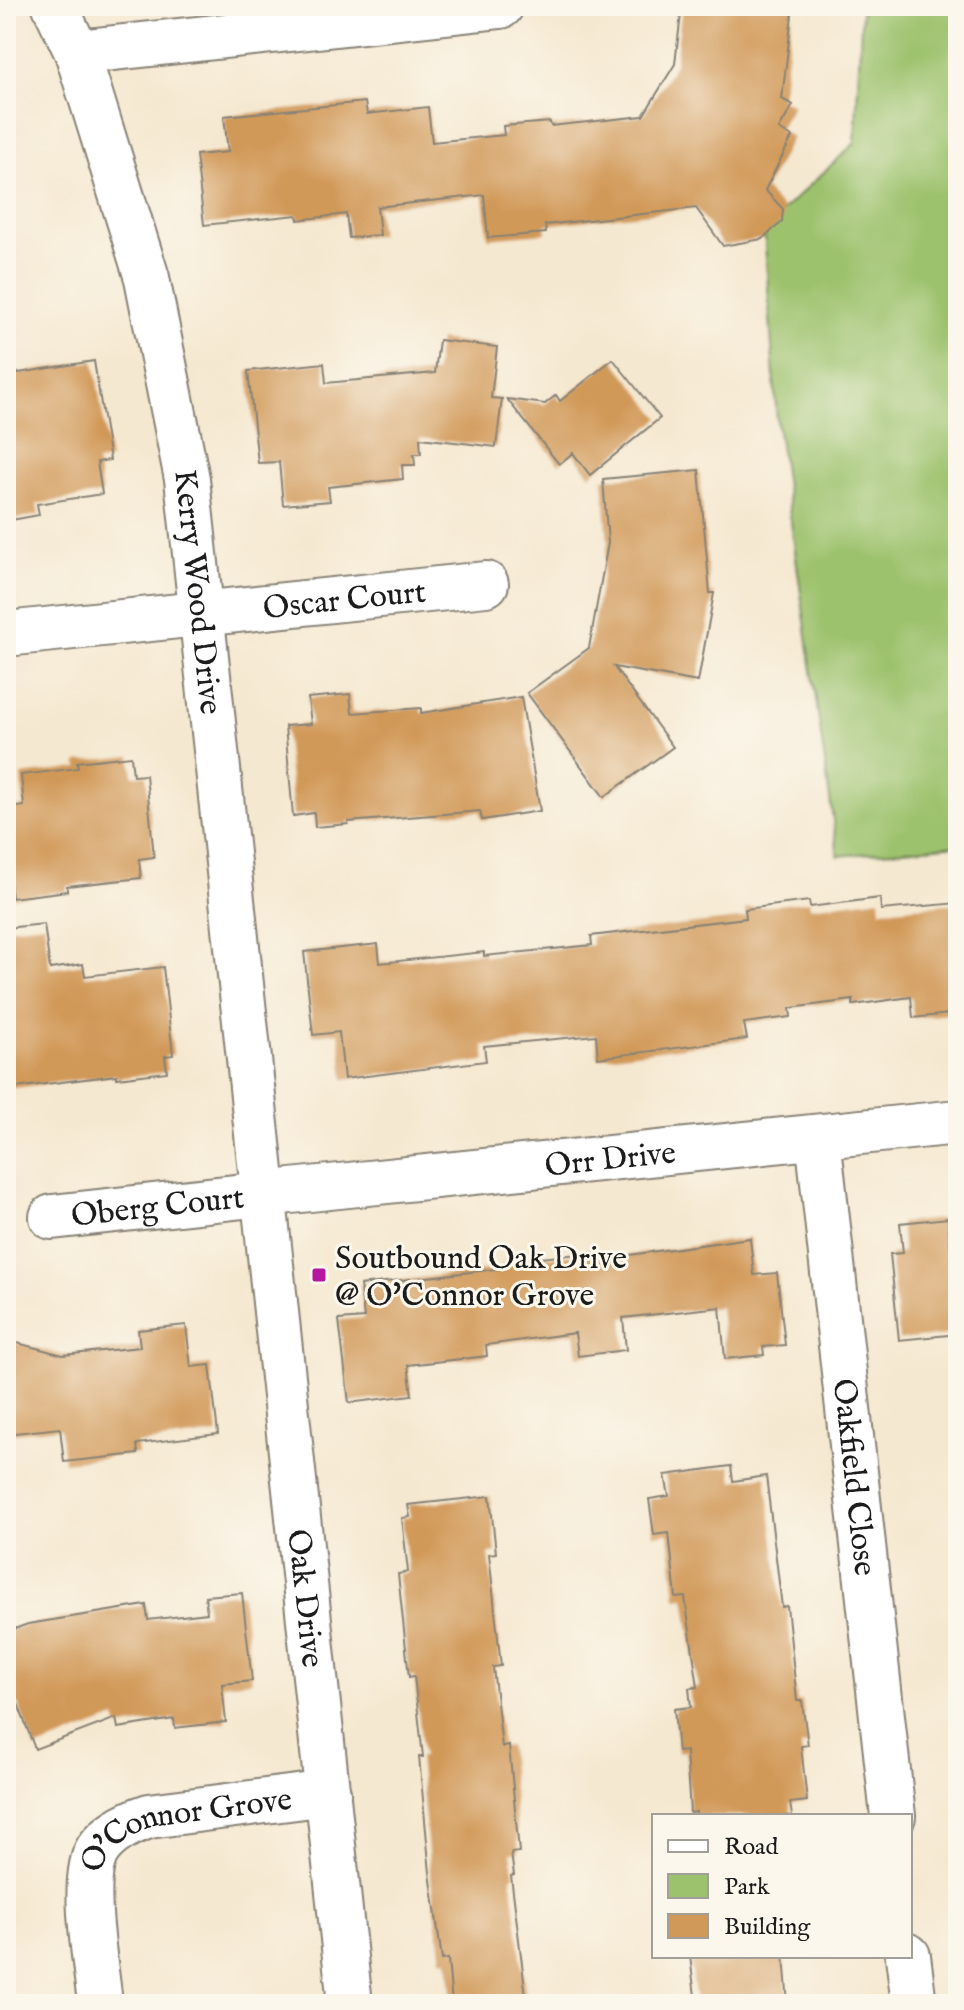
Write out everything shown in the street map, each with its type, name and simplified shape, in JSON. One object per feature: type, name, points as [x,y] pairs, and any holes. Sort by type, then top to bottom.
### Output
[{"type":"street","name":"Kerry Wood Drive","points":[[55,6],[77,52],[126,205],[158,322],[187,479],[262,1194]]},
{"type":"street","points":[[77,52],[501,6]]},
{"type":"street","name":"Oscar Court","points":[[6,634],[486,584]]},
{"type":"street","name":"Orr Drive","points":[[262,1194],[958,1122]]},
{"type":"street","name":"Oakfield Close","points":[[818,1137],[893,1814]]},
{"type":"street","name":"Oberg Court","points":[[52,1217],[262,1194]]},
{"type":"street","name":"Oak Drive","points":[[262,1194],[350,2004]]},
{"type":"street","name":"O'Connor Grove","points":[[100,2004],[88,1890],[98,1850],[112,1835],[130,1822],[149,1816],[328,1793]]},
{"type":"street","points":[[908,1958],[914,2004]]},
{"type":"green space","points":[[862,6],[958,6],[958,845],[838,856],[777,423],[764,228],[855,143]]},
{"type":"building","points":[[682,6],[793,6],[782,99],[793,105],[779,129],[792,137],[765,190],[783,209],[782,222],[762,239],[723,246],[696,208],[545,225],[546,233],[488,238],[484,195],[377,207],[380,235],[349,238],[346,214],[298,220],[297,215],[204,225],[196,155],[228,152],[224,116],[365,102],[367,114],[428,107],[432,142],[504,135],[503,126],[550,122],[551,126],[643,116],[675,64]]},
{"type":"building","points":[[439,340],[497,347],[491,398],[502,399],[496,447],[420,438],[421,454],[414,454],[415,465],[402,465],[403,479],[328,487],[330,501],[283,505],[279,462],[258,463],[248,371],[324,363],[326,383],[435,373]]},
{"type":"building","points":[[613,359],[660,418],[590,475],[573,453],[559,464],[507,399],[545,404],[556,395],[560,401]]},
{"type":"building","points":[[94,361],[110,460],[97,462],[102,494],[37,504],[39,515],[6,521],[6,375]]},
{"type":"building","points":[[699,470],[710,593],[714,593],[698,682],[614,667],[673,747],[604,797],[527,693],[589,648],[608,543],[603,479]]},
{"type":"building","points":[[350,694],[352,713],[421,708],[421,713],[521,697],[540,811],[482,820],[480,811],[315,827],[314,813],[293,816],[285,726],[311,724],[308,698]]},
{"type":"building","points":[[131,756],[133,776],[146,775],[154,857],[139,859],[141,878],[67,886],[67,891],[12,898],[6,850],[6,809],[24,806],[21,775],[78,768],[77,762]]},
{"type":"building","points":[[880,898],[881,910],[958,903],[958,1013],[913,1018],[911,997],[853,1005],[853,1000],[790,1008],[791,1017],[744,1023],[747,1039],[598,1058],[596,1035],[484,1046],[486,1061],[344,1079],[339,1032],[313,1035],[304,952],[378,944],[380,963],[484,952],[484,956],[592,945],[591,936],[746,918],[745,909],[809,901],[810,907]]},
{"type":"building","points":[[44,924],[50,969],[83,964],[85,976],[163,967],[173,1055],[165,1056],[167,1072],[6,1089],[6,928]]},
{"type":"building","points":[[948,1218],[958,1334],[899,1340],[890,1254],[903,1253],[900,1223]]},
{"type":"building","points":[[750,1238],[754,1275],[777,1273],[785,1345],[763,1347],[764,1355],[725,1359],[720,1307],[623,1318],[626,1350],[578,1356],[575,1333],[486,1345],[487,1356],[408,1365],[412,1395],[349,1403],[339,1320],[364,1318],[360,1285],[504,1268],[504,1262],[596,1252],[601,1259]]},
{"type":"building","points":[[186,1325],[191,1367],[210,1365],[218,1434],[137,1444],[138,1454],[64,1462],[60,1428],[6,1434],[6,1340],[63,1355],[140,1347],[138,1330]]},
{"type":"building","points":[[731,1466],[733,1481],[766,1476],[782,1607],[787,1606],[797,1701],[802,1701],[808,1745],[801,1746],[807,1801],[790,1803],[792,1814],[690,1813],[686,1751],[678,1752],[674,1709],[691,1707],[689,1688],[698,1687],[685,1597],[676,1598],[669,1533],[654,1535],[649,1499],[669,1496],[665,1475]]},
{"type":"building","points":[[490,1496],[496,1553],[489,1554],[501,1666],[493,1667],[502,1747],[509,1746],[519,1852],[511,1853],[514,1875],[511,1876],[527,2004],[452,2004],[448,1959],[442,1960],[430,1873],[419,1757],[423,1757],[414,1676],[409,1677],[398,1574],[408,1572],[402,1518],[410,1517],[408,1505]]},
{"type":"building","points":[[242,1593],[252,1681],[222,1684],[226,1722],[175,1728],[174,1719],[118,1728],[116,1718],[35,1749],[18,1704],[6,1708],[6,1632],[28,1624],[146,1605],[148,1620],[207,1613],[205,1596]]},
{"type":"building","points":[[690,1958],[784,1958],[788,2004],[696,2004]]},
{"type":"place","name":"Soutbound Oak Drive @ O'Connor Grove","points":[[319,1275]]}]
